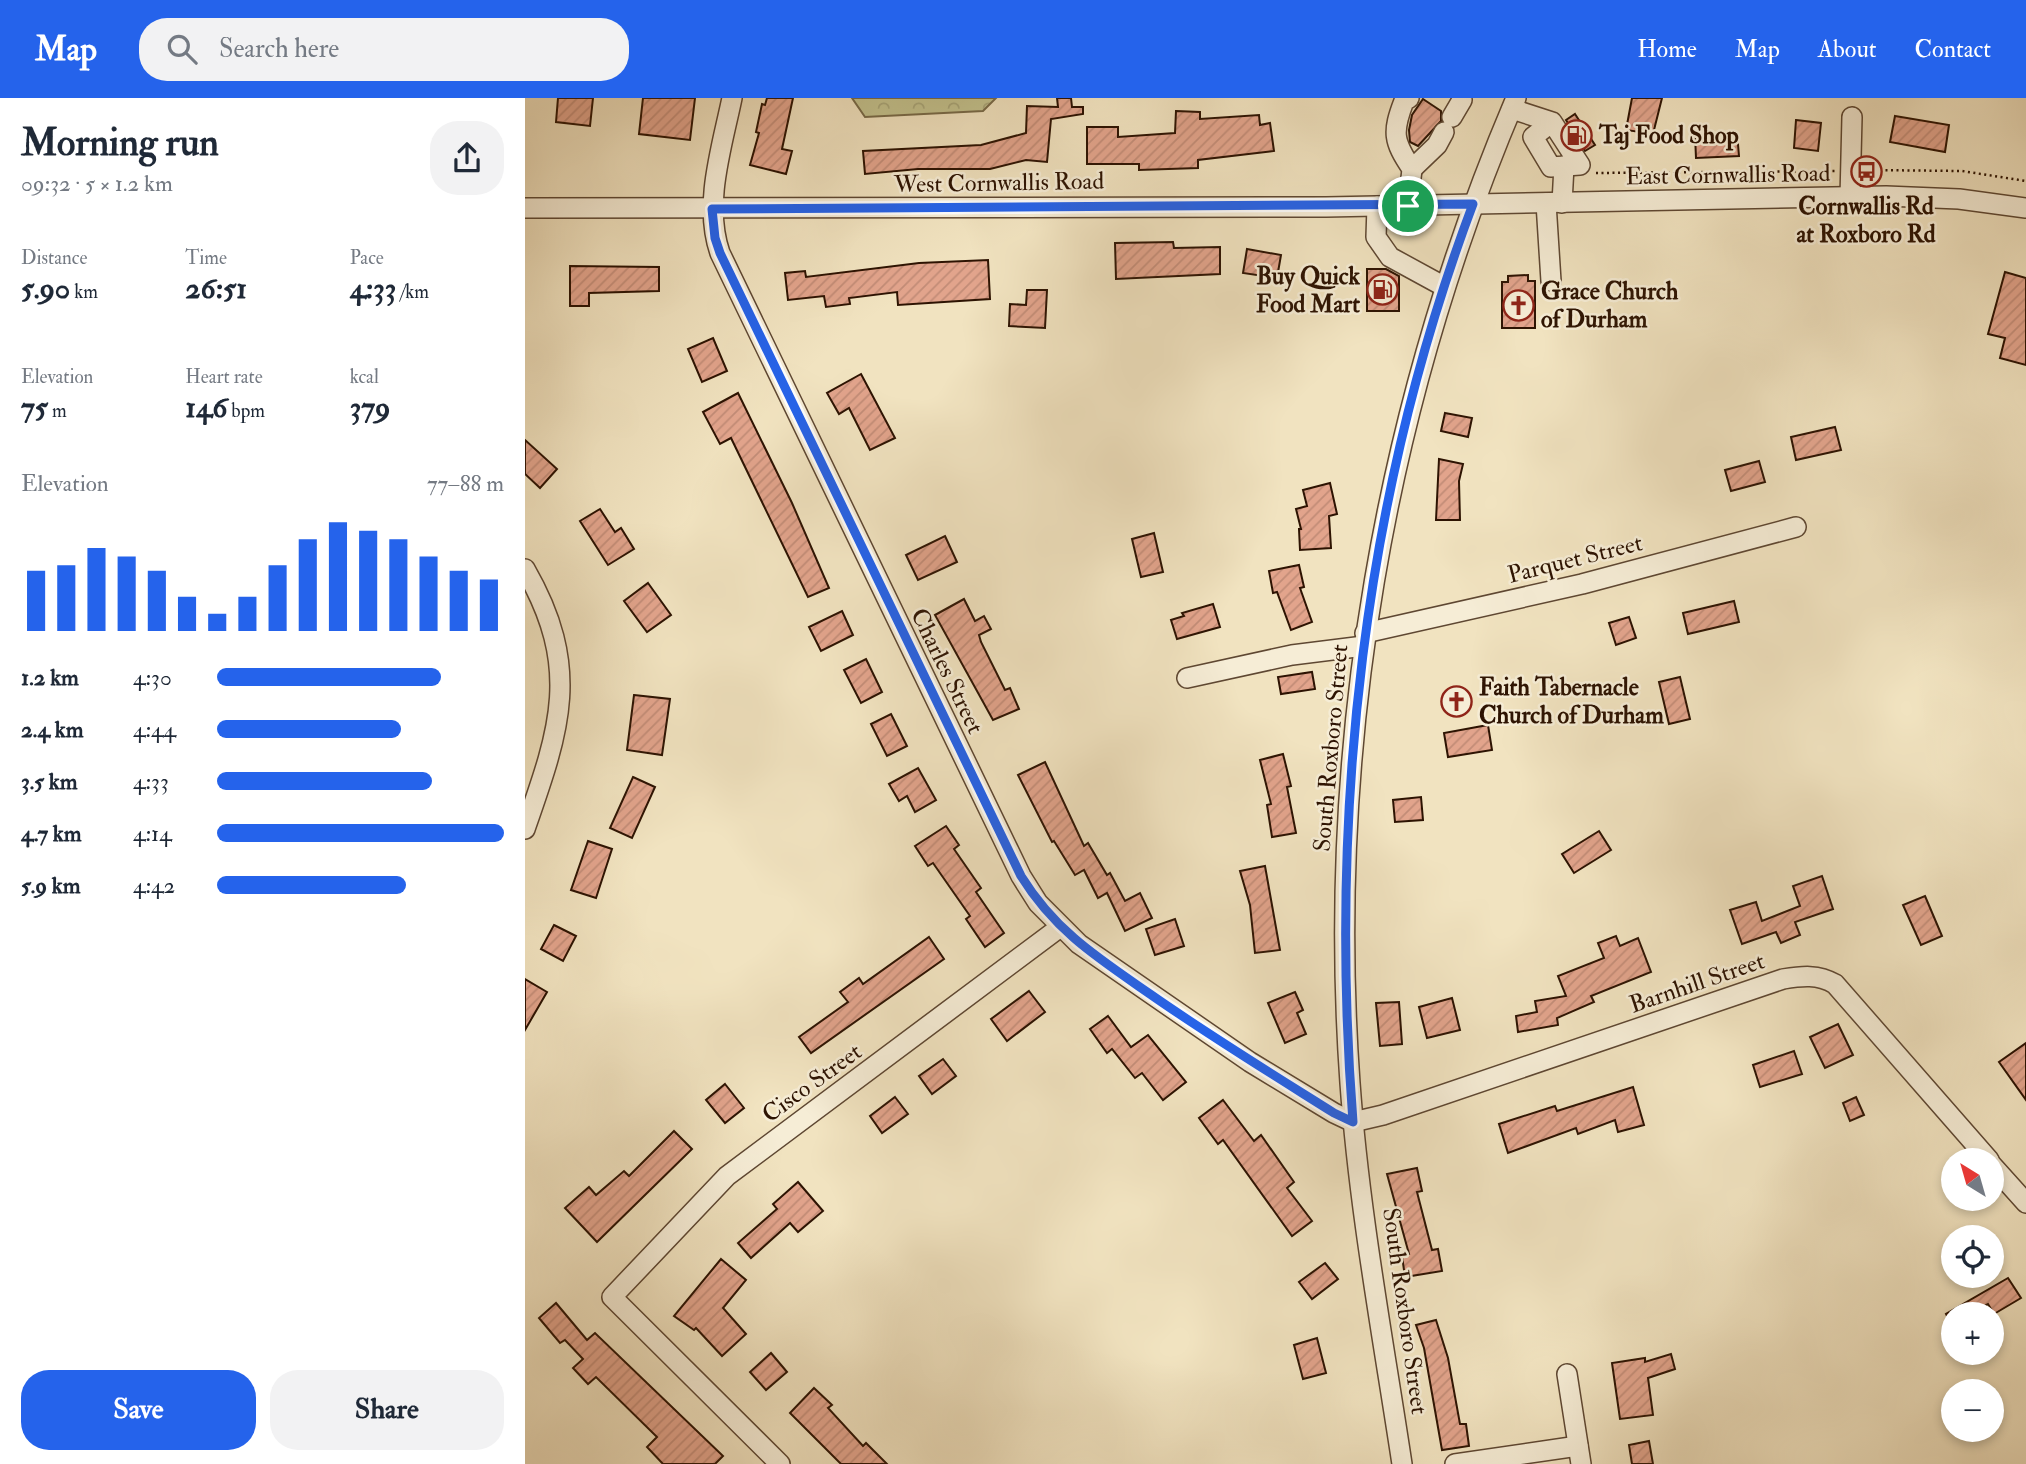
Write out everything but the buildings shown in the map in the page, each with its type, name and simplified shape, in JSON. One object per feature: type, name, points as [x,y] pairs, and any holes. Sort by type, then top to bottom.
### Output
[{"type":"street","name":"Charles Street","points":[[732,98],[712,209],[715,238],[720,253],[893,616],[1021,876],[1038,903],[1059,928],[1250,1062],[1353,1122]]},
{"type":"street","points":[[1409,98],[1404,101],[1394,126],[1399,150],[1412,169]]},
{"type":"street","points":[[1408,206],[1412,169],[1437,145],[1461,99]]},
{"type":"street","points":[[1514,103],[1552,122],[1580,165],[1564,169],[1554,203],[1551,281]]},
{"type":"street","name":"South Roxboro Street","points":[[1402,1464],[1353,1122],[1345,983],[1346,847],[1365,640],[1397,460],[1423,355],[1445,287],[1473,204],[1514,103]]},
{"type":"street","points":[[1850,197],[1852,117]]},
{"type":"street","name":"East Cornwallis Road","points":[[1473,204],[1919,196],[2026,208]]},
{"type":"street","name":"West Cornwallis Road","points":[[525,208],[1473,204]]},
{"type":"street","points":[[1377,206],[1376,237],[1390,257],[1445,287]]},
{"type":"street","name":"Parquet Street","points":[[1187,678],[1365,640],[1796,527]]},
{"type":"street","points":[[525,569],[546,610],[552,633],[559,673],[561,707],[550,759],[525,829]]},
{"type":"street","name":"Cisco Street","points":[[780,1464],[612,1297],[727,1176],[1059,928]]},
{"type":"street","name":"Barnhill Street","points":[[1353,1122],[1383,1115],[1783,979],[1814,977],[1835,984],[1978,1148]]},
{"type":"street","name":"Barnhill Street","points":[[2004,1178],[2026,1203]]},
{"type":"street","points":[[1455,1464],[1580,1455],[1567,1374]]},
{"type":"path","points":[[1564,169],[1962,171],[2026,181]]},
{"type":"green space","points":[[852,98],[996,98],[983,111],[865,117]]},
{"type":"place","name":"Taj Food Shop","points":[[1576,135]]},
{"type":"place","name":"Cornwallis Rd at Roxboro Rd","points":[[1866,172]]},
{"type":"place","name":"Buy Quick Food Mart","points":[[1383,290]]},
{"type":"place","name":"Grace Church of Durham","points":[[1518,305]]},
{"type":"place","name":"Faith Tabernacle Church of Durham","points":[[1456,701]]},
{"type":"route","points":[[1473,204],[1423,355],[1397,460],[1365,633],[1347,835],[1344,936],[1353,1122],[1250,1062],[1181,1016],[1079,944],[1059,928],[1038,903],[1021,876],[893,616],[720,253],[715,238],[712,209],[1408,206],[1473,204]]}]
